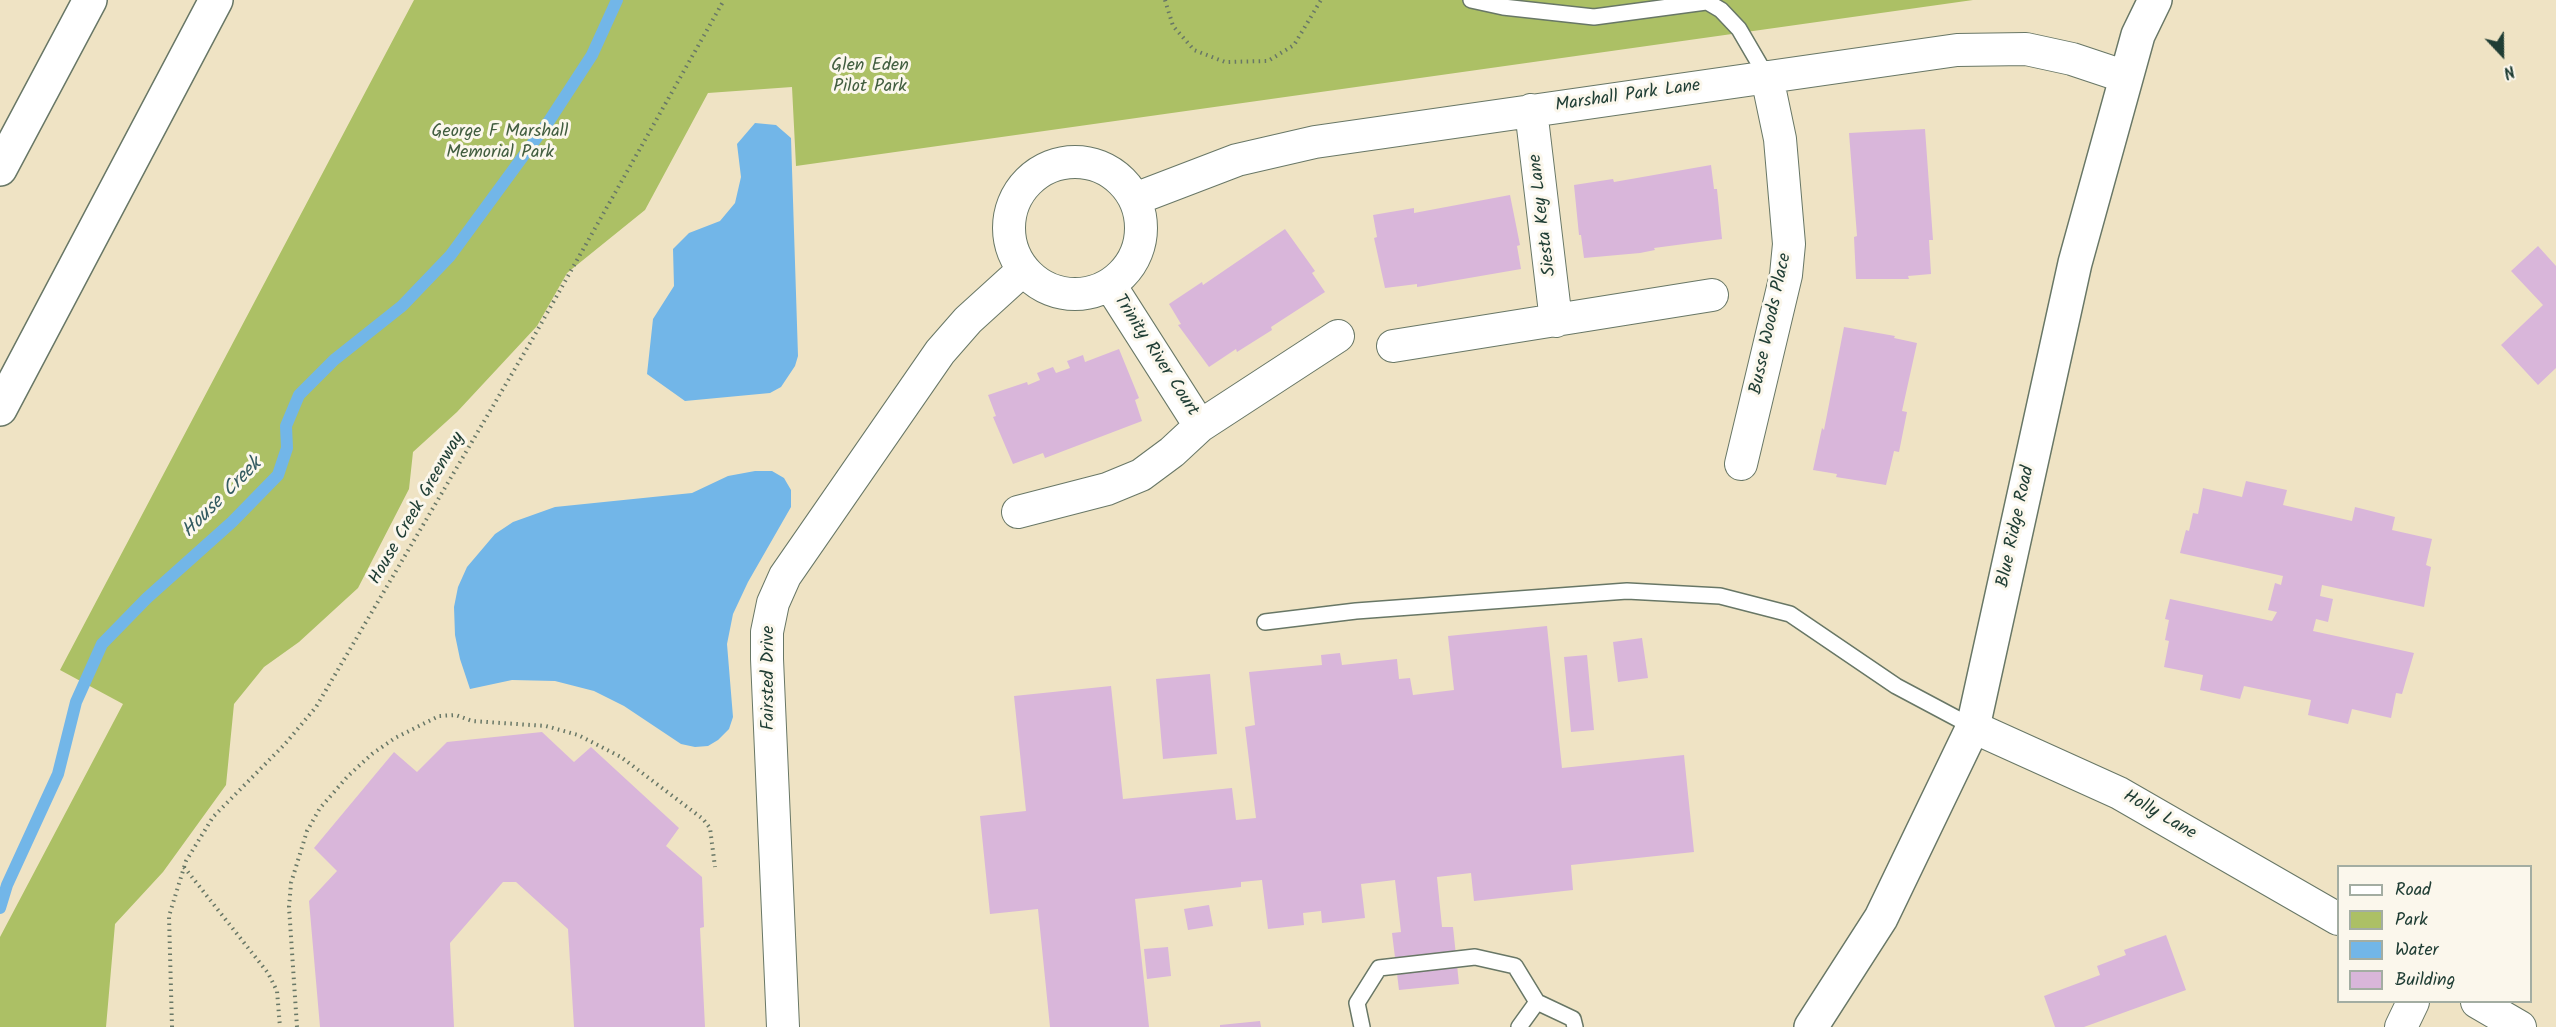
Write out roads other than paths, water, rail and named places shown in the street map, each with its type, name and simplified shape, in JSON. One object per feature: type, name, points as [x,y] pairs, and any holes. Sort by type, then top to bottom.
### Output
[{"type":"main road","points":[[0,169],[90,0]]},
{"type":"main road","points":[[0,409],[216,0]]},
{"type":"main road","name":"Blue Ridge Road","points":[[1811,1027],[1881,918],[1973,727],[2075,263],[2138,35],[2155,0]]},
{"type":"street","name":"Marshall Park Lane","points":[[1135,199],[1237,160],[1272,150],[1532,110],[1957,50],[2026,49],[2072,59],[2126,78]]},
{"type":"street","name":"Busse Woods Place","points":[[1741,464],[1786,275],[1789,244],[1780,139],[1767,77]]},
{"type":"street","name":"Siesta Key Lane","points":[[1532,110],[1556,321]]},
{"type":"street","points":[[1069,162],[1095,165],[1118,178],[1135,199],[1142,226],[1136,254],[1120,277],[1096,292],[1068,295],[1040,285],[1023,270],[1010,246],[1008,223],[1014,201],[1026,183],[1044,169],[1069,162]]},
{"type":"street","name":"Fairsted Drive","points":[[783,1027],[767,659],[767,632],[773,603],[785,576],[940,352],[968,320],[1023,270]]},
{"type":"street","name":"Trinity River Court","points":[[1110,285],[1200,426]]},
{"type":"street","points":[[1393,346],[1712,295]]},
{"type":"street","name":"Trinity River Court","points":[[1018,512],[1107,489],[1141,475],[1172,453],[1200,426],[1338,336]]},
{"type":"street","name":"Holly Lane","points":[[1973,727],[2119,793],[2337,918]]},
{"type":"street","points":[[2402,1027],[2413,1003]]},
{"type":"street","points":[[2479,1003],[2520,1027]]},
{"type":"lane","points":[[1471,0],[1503,7],[1594,17],[1705,1],[1721,10],[1739,29],[1767,77]]},
{"type":"lane","points":[[1265,622],[1356,611],[1627,591],[1720,596],[1790,614],[1896,686],[1973,727]]},
{"type":"lane","points":[[1362,1027],[1357,1003],[1379,968],[1475,957],[1515,966],[1537,1002],[1573,1019],[1575,1027]]},
{"type":"lane","points":[[1519,1027],[1537,1002]]},
{"type":"water","points":[[755,123],[776,125],[791,138],[798,356],[795,366],[781,387],[770,393],[685,401],[647,374],[653,319],[674,286],[673,249],[689,233],[720,221],[735,203],[741,177],[737,144]]},
{"type":"water","points":[[755,471],[772,471],[784,478],[791,490],[791,507],[748,582],[733,614],[727,644],[733,717],[729,729],[718,740],[708,746],[695,747],[681,744],[624,706],[594,691],[555,681],[512,680],[470,689],[455,635],[454,607],[458,587],[467,567],[495,534],[513,522],[555,507],[692,493],[728,476]]},
{"type":"waterway","name":"House Creek","points":[[0,908],[7,885],[58,774],[76,702],[102,644],[147,598],[232,522],[278,475],[287,448],[286,426],[299,395],[334,360],[402,306],[450,256],[549,121],[592,55],[617,0]]},
{"type":"park label","name":"Glen Eden Pilot Park","points":[[870,77]]},
{"type":"park label","name":"George F Marshall Memorial Park","points":[[500,143]]}]
